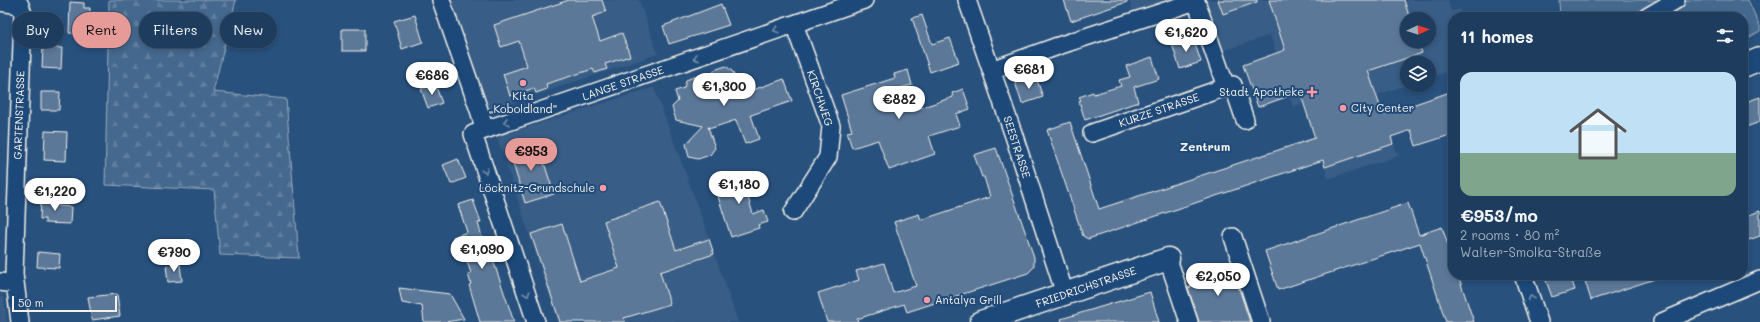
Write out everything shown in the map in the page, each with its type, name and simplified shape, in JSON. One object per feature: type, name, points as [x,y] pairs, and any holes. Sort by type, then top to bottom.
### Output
[{"type":"main road","points":[[1748,64],[1760,59]]},
{"type":"main road","name":"FRIEDRICHSTRASSE","points":[[981,322],[1168,259]]},
{"type":"street","points":[[441,0],[480,114],[479,132],[536,322]]},
{"type":"street","name":"LANGE STRASSE","points":[[479,132],[864,0]]},
{"type":"street","name":"SEESTRASSE","points":[[967,0],[1065,294]]},
{"type":"street","points":[[1656,12],[1676,0]]},
{"type":"street","points":[[991,70],[1058,46],[1196,1],[1226,87],[1233,85],[1245,120]]},
{"type":"street","name":"GARTENSTRASSE","points":[[0,2],[20,5],[23,14],[16,198],[7,283],[20,322]]},
{"type":"street","name":"KIRCHWEG","points":[[792,212],[828,157],[831,126],[794,24]]},
{"type":"street","name":"KURZE STRASSE","points":[[1092,133],[1226,87]]},
{"type":"street","points":[[1233,237],[1261,322]]},
{"type":"street","points":[[1168,259],[1189,322]]},
{"type":"street","points":[[1526,280],[1539,322]]},
{"type":"street","points":[[1662,322],[1760,280]]},
{"type":"shaded area","name":"Kita „Koboldland“","points":[[446,0],[639,0],[658,54],[485,112]]},
{"type":"shaded area","points":[[1129,0],[1177,0],[1134,15]]},
{"type":"shaded area","name":"City Center","points":[[1206,0],[1448,0],[1451,11],[1460,9],[1461,12],[1448,12],[1448,72],[1436,76],[1436,56],[1400,56],[1400,87],[1377,95],[1398,156],[1328,179],[1303,103],[1293,107],[1270,35],[1223,51]]},
{"type":"shaded area","name":"Löcknitz-Grundschule","points":[[654,87],[710,240],[738,322],[558,322],[497,137]]},
{"type":"shaded area","points":[[0,297],[4,297],[7,322],[0,322]]},
{"type":"green space","points":[[109,0],[236,0],[233,12],[220,12],[220,48],[224,48],[213,92],[286,99],[299,258],[220,255],[214,190],[105,185],[108,48],[131,48],[131,12],[109,12]]},
{"type":"green space","points":[[1559,0],[1748,0],[1760,26],[1760,31],[1748,38],[1748,12],[1560,12]]},
{"type":"building","points":[[569,0],[602,0],[606,12],[592,17],[600,41],[622,33],[630,56],[605,64],[607,69],[595,73],[593,69],[546,84],[547,89],[536,93],[534,88],[510,96],[503,74],[527,66],[519,41],[501,47],[494,25]]},
{"type":"building","points":[[1064,0],[1127,0],[1127,2],[1071,21]]},
{"type":"building","points":[[1218,0],[1257,0],[1257,2],[1223,14]]},
{"type":"building","points":[[1269,0],[1404,0],[1408,12],[1400,12],[1400,48],[1420,48],[1422,53],[1413,56],[1400,56],[1400,60],[1368,71],[1383,115],[1448,93],[1448,136],[1416,146],[1411,130],[1391,137],[1393,144],[1325,167],[1323,160],[1088,239],[1083,236],[1047,130],[1070,122],[1099,209],[1315,138],[1300,92],[1258,107],[1243,65],[1285,50]]},
{"type":"building","points":[[70,2],[84,3],[84,8],[90,8],[90,12],[72,12],[72,33],[69,33]]},
{"type":"building","points":[[721,4],[729,25],[669,44],[663,26]]},
{"type":"building","points":[[415,15],[423,42],[402,49],[394,21]]},
{"type":"building","points":[[922,15],[932,44],[950,38],[959,62],[930,72],[912,18]]},
{"type":"building","points":[[342,29],[365,29],[365,51],[342,51]]},
{"type":"building","points":[[1193,38],[1201,62],[1180,69],[1172,44]]},
{"type":"building","points":[[43,48],[62,48],[61,69],[42,68]]},
{"type":"building","points":[[1152,57],[1159,79],[1134,87],[1138,102],[1085,120],[1079,97],[1093,92],[1094,94],[1121,86],[1119,80],[1130,77],[1126,66]]},
{"type":"building","points":[[726,66],[733,72],[737,86],[741,85],[744,93],[784,79],[792,101],[751,115],[759,139],[745,144],[736,120],[712,128],[708,127],[715,148],[710,155],[698,159],[689,157],[686,144],[703,126],[676,120],[672,107],[678,101],[675,91],[684,88],[686,80],[699,75],[711,86],[714,70]]},
{"type":"building","points":[[908,70],[912,85],[900,88],[908,112],[953,97],[952,93],[963,89],[970,109],[956,114],[960,126],[929,136],[935,154],[889,170],[878,140],[852,148],[847,132],[852,131],[841,95],[895,78],[894,74]]},
{"type":"building","points":[[1035,75],[1043,97],[1022,104],[1015,82]]},
{"type":"building","points":[[435,84],[442,103],[428,108],[421,89]]},
{"type":"building","points":[[41,92],[60,92],[59,110],[41,110]]},
{"type":"building","points":[[1760,97],[1760,122],[1748,126],[1748,101]]},
{"type":"building","points":[[45,131],[67,132],[66,161],[44,160]]},
{"type":"building","points":[[537,141],[554,194],[525,203],[509,150]]},
{"type":"building","points":[[996,148],[1034,257],[1034,267],[1028,273],[907,312],[904,304],[857,319],[858,322],[827,322],[818,293],[859,280],[856,271],[884,263],[893,293],[916,286],[894,222],[919,214],[921,220],[990,197],[984,177],[982,177],[974,155]]},
{"type":"building","points":[[458,159],[466,178],[451,184],[443,165]]},
{"type":"building","points":[[735,175],[736,180],[753,176],[757,190],[747,194],[753,214],[764,210],[768,222],[758,225],[759,228],[731,237],[715,187],[718,186],[716,181]]},
{"type":"building","points":[[41,198],[59,198],[59,206],[71,207],[70,224],[45,223],[45,219],[40,219]]},
{"type":"building","points":[[473,200],[481,222],[478,223],[489,262],[493,260],[514,322],[480,322],[469,285],[471,284],[468,274],[471,273],[463,250],[458,251],[453,237],[467,232],[458,205]]},
{"type":"building","points":[[660,202],[676,250],[709,239],[714,254],[660,272],[670,304],[624,318],[625,322],[560,322],[531,234],[562,224],[580,281],[619,268],[604,221]]},
{"type":"building","points":[[1408,203],[1419,235],[1442,227],[1448,245],[1448,280],[1460,280],[1474,322],[1446,322],[1420,243],[1278,290],[1265,251]]},
{"type":"building","points":[[1760,211],[1760,236],[1748,240],[1748,215]]},
{"type":"building","points":[[38,252],[60,254],[59,268],[37,267]]},
{"type":"building","points":[[180,264],[182,281],[168,282],[166,266]]},
{"type":"building","points":[[1226,264],[1231,264],[1250,322],[1199,322],[1188,288],[1191,287],[1188,279]]},
{"type":"building","points":[[1546,280],[1572,280],[1575,290],[1552,297]]},
{"type":"building","points":[[1585,280],[1652,280],[1591,300]]},
{"type":"building","points":[[399,288],[450,294],[464,319],[446,322],[424,322],[422,306],[402,303]]},
{"type":"building","points":[[1150,292],[1159,322],[1062,322],[1061,319]]},
{"type":"building","points":[[117,294],[120,316],[92,320],[88,297]]},
{"type":"place","name":"Kita „Koboldland“","points":[[523,83]]},
{"type":"place","name":"Stadt Apotheke","points":[[1312,92]]},
{"type":"place","name":"City Center","points":[[1343,108]]},
{"type":"place","name":"Löcknitz-Grundschule","points":[[603,188]]},
{"type":"place","name":"Antalya Grill","points":[[927,300]]},
{"type":"district","name":"Zentrum","points":[[1205,147]]}]
